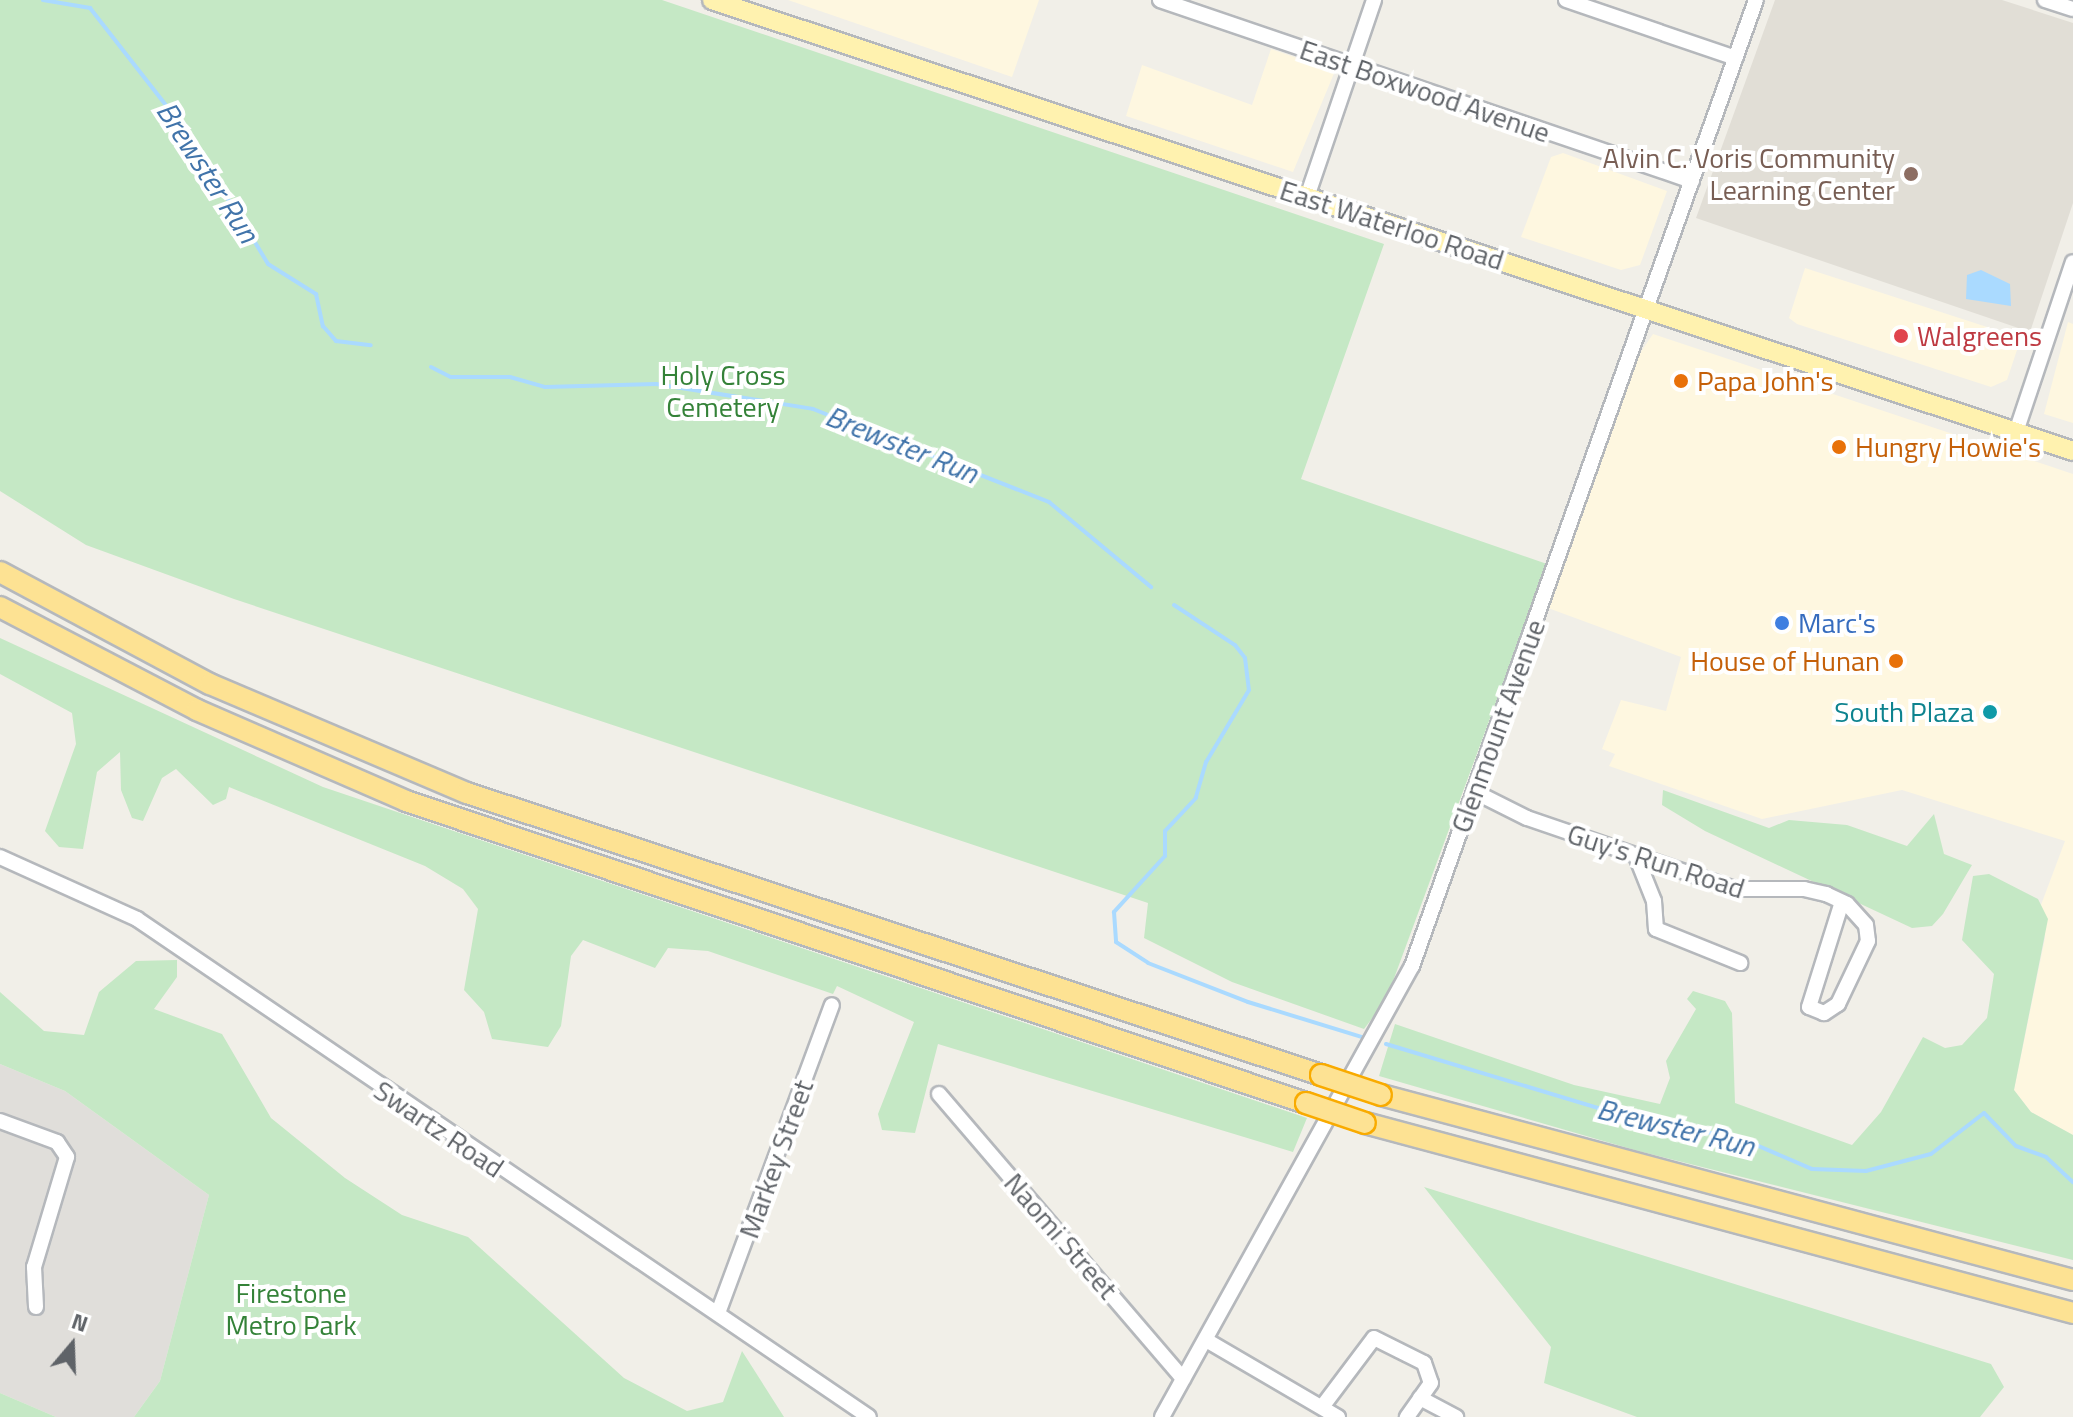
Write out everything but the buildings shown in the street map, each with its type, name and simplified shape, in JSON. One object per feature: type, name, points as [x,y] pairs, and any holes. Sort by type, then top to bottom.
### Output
[{"type":"highway","points":[[0,572],[210,684],[467,793],[1381,1095],[2073,1280]]},
{"type":"highway","points":[[0,607],[197,710],[406,801],[1365,1123],[2073,1313]]},
{"type":"main road","name":"East Waterloo Road","points":[[712,0],[2073,451]]},
{"type":"street","name":"East Boxwood Avenue","points":[[1160,0],[1692,181]]},
{"type":"street","points":[[1307,197],[1374,0]]},
{"type":"street","points":[[1566,0],[1735,58]]},
{"type":"street","name":"Glenmount Avenue","points":[[1162,1417],[1384,1026],[1424,936],[1756,0]]},
{"type":"street","points":[[2045,0],[2073,9]]},
{"type":"street","points":[[2016,432],[2073,262]]},
{"type":"street","name":"Guy's Run Road","points":[[1475,792],[1636,856],[1756,894],[1804,889],[1842,902]]},
{"type":"street","points":[[1636,856],[1654,901],[1656,929],[1740,963]]},
{"type":"street","name":"Swartz Road","points":[[0,857],[137,919],[869,1417]]},
{"type":"street","points":[[1842,902],[1860,915],[1868,941],[1838,1004],[1824,1013],[1809,1007],[1842,902]]},
{"type":"street","name":"Markey Street","points":[[718,1313],[832,1005]]},
{"type":"street","name":"Naomi Street","points":[[939,1094],[1183,1379]]},
{"type":"street","points":[[0,1121],[57,1142],[67,1157],[34,1267],[36,1307]]},
{"type":"street","points":[[1322,1407],[1374,1338],[1424,1363],[1431,1383],[1407,1417]]},
{"type":"street","points":[[1206,1340],[1338,1417]]},
{"type":"street","points":[[1420,1398],[1456,1417]]},
{"type":"shaded area","points":[[788,0],[1039,0],[1012,77]]},
{"type":"shaded area","points":[[1775,0],[2002,0],[2073,23],[2073,203],[2030,332],[1696,218]]},
{"type":"shaded area","points":[[1271,49],[1335,71],[1293,172],[1126,116],[1142,65],[1252,105]]},
{"type":"shaded area","points":[[1563,153],[1667,191],[1640,265],[1621,270],[1521,237],[1551,157]]},
{"type":"shaded area","points":[[1805,268],[2021,338],[2007,380],[1991,387],[1797,324],[1789,318]]},
{"type":"shaded area","points":[[2068,322],[2073,324],[2073,423],[2044,414]]},
{"type":"shaded area","points":[[1653,334],[2073,474],[2073,1135],[2031,1112],[2014,1090],[2045,938],[2041,905],[2065,841],[1902,790],[1762,819],[1609,766],[1615,754],[1602,749],[1621,700],[1666,711],[1681,657],[1548,608],[1634,362]]},
{"type":"shaded area","points":[[0,1064],[65,1091],[209,1195],[160,1381],[134,1417],[56,1417],[0,1393]]},
{"type":"green space","name":"Holy Cross Cemetery","points":[[0,0],[662,0],[1384,244],[1301,479],[1547,564],[1386,1000],[1364,1029],[1232,982],[1144,938],[1148,903],[234,599],[86,545],[0,491]]},
{"type":"green space","points":[[0,638],[323,787],[1307,1118],[1293,1152],[938,1044],[915,1133],[882,1130],[878,1114],[914,1022],[837,986],[833,994],[708,951],[668,948],[655,968],[583,940],[571,956],[561,1026],[548,1047],[492,1039],[484,1012],[464,990],[478,909],[463,889],[425,866],[229,787],[226,799],[213,805],[176,769],[162,778],[143,821],[132,818],[121,790],[120,752],[97,772],[83,849],[59,847],[45,831],[76,744],[72,713],[0,674]]},
{"type":"green space","points":[[1663,790],[1769,828],[1789,820],[1847,825],[1907,846],[1934,814],[1944,854],[1972,865],[1943,914],[1932,926],[1912,928],[1705,831],[1662,805]]},
{"type":"green space","points":[[1989,874],[2038,899],[2048,919],[2014,1090],[2031,1112],[2073,1135],[2073,1260],[1638,1151],[1379,1076],[1395,1024],[1574,1085],[1660,1104],[1670,1078],[1666,1061],[1696,1009],[1687,999],[1693,991],[1725,1001],[1732,1013],[1735,1103],[1852,1145],[1881,1112],[1923,1037],[1945,1048],[1962,1045],[1987,1018],[1994,974],[1962,940],[1973,876]]},
{"type":"green space","name":"Firestone Metro Park","points":[[177,960],[177,977],[154,1009],[222,1034],[271,1118],[345,1178],[402,1215],[468,1237],[624,1378],[687,1411],[723,1402],[742,1351],[784,1417],[134,1417],[160,1381],[209,1195],[65,1091],[0,1064],[0,992],[44,1031],[84,1035],[99,992],[136,961]]},
{"type":"green space","points":[[1424,1187],[1991,1364],[2004,1387],[1980,1417],[1637,1417],[1544,1383],[1551,1347]]},
{"type":"green space","points":[[0,1393],[56,1417],[0,1417]]},
{"type":"water","points":[[1981,270],[2010,284],[2011,306],[1966,299],[1967,275]]},
{"type":"waterway","name":"Brewster Run","points":[[43,0],[90,8],[187,132],[198,165],[232,204],[268,264],[316,294],[323,326],[336,341],[371,345]]},
{"type":"waterway","points":[[431,367],[451,377],[510,377],[545,387],[656,384],[813,409],[1049,502],[1151,587]]},
{"type":"waterway","name":"Brewster Run","points":[[1174,605],[1235,645],[1245,658],[1249,690],[1206,762],[1196,798],[1165,831],[1165,856],[1114,912],[1116,942],[1148,963],[1248,1002],[1365,1038]]},
{"type":"waterway","name":"Brewster Run","points":[[1386,1044],[1641,1121],[1740,1138],[1812,1169],[1866,1171],[1931,1154],[1984,1113],[2016,1146],[2046,1157],[2073,1182]]},
{"type":"place","name":"Alvin C. Voris Community Learning Center","points":[[1911,174]]},
{"type":"place","name":"Walgreens","points":[[1901,336]]},
{"type":"place","name":"Papa John's","points":[[1681,381]]},
{"type":"place","name":"Hungry Howie's","points":[[1839,447]]},
{"type":"place","name":"Marc's","points":[[1782,623]]},
{"type":"place","name":"House of Hunan","points":[[1896,661]]},
{"type":"place","name":"South Plaza","points":[[1990,712]]}]
